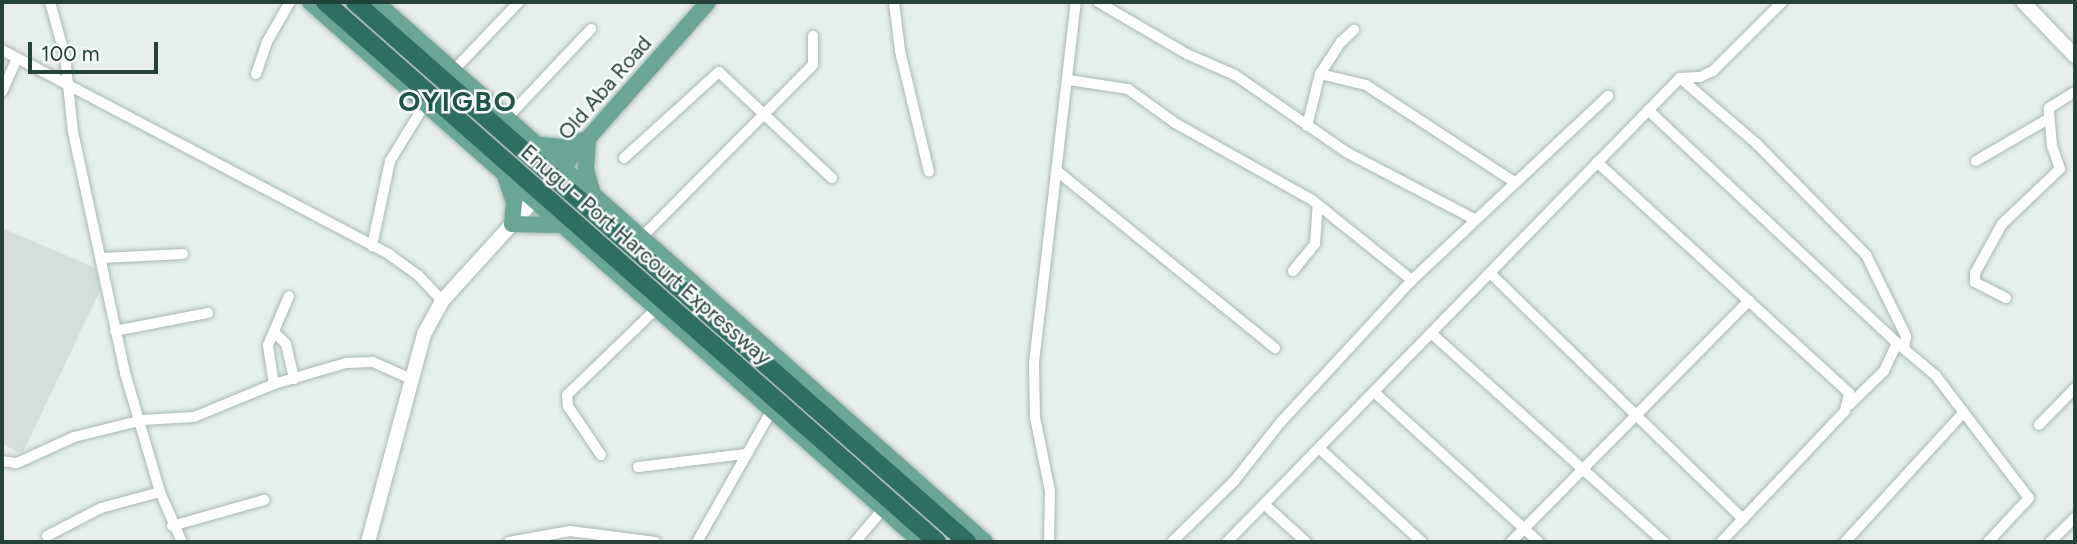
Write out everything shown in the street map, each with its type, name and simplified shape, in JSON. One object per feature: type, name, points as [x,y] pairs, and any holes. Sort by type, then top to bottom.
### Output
[{"type":"highway","name":"Enugu - Port Harcourt Expressway","points":[[325,2],[937,542]]},
{"type":"highway","name":"Enugu - Port Harcourt Expressway","points":[[355,2],[967,542]]},
{"type":"main road","name":"Enugu - Port Harcourt Expressway","points":[[310,2],[655,310],[921,542]]},
{"type":"main road","name":"Old Aba Road","points":[[561,169],[708,2]]},
{"type":"main road","name":"Enugu - Port Harcourt Expressway","points":[[384,5],[452,72],[532,144],[985,542]]},
{"type":"main road","points":[[532,144],[563,147],[587,139],[586,170],[594,199]]},
{"type":"main road","points":[[504,175],[514,202],[512,224],[561,225]]},
{"type":"street","points":[[50,2],[71,87],[73,132],[102,258],[115,331],[160,492],[172,526],[182,542]]},
{"type":"street","points":[[256,74],[267,42],[290,2]]},
{"type":"street","points":[[452,72],[519,2]]},
{"type":"street","points":[[894,2],[900,51],[929,172]]},
{"type":"street","points":[[1049,542],[1050,491],[1035,417],[1034,363],[1076,2]]},
{"type":"street","points":[[1098,2],[1187,54],[1236,75],[1307,126],[1474,219]]},
{"type":"street","points":[[1227,542],[1680,78],[1706,76],[1782,2]]},
{"type":"street","points":[[2028,3],[2075,55]]},
{"type":"street","points":[[506,119],[592,29]]},
{"type":"street","points":[[1307,126],[1320,74],[1354,30]]},
{"type":"street","points":[[641,238],[813,65],[813,36]]},
{"type":"street","points":[[2,50],[372,246],[418,275],[442,301]]},
{"type":"street","points":[[2,92],[17,58]]},
{"type":"street","points":[[624,158],[719,72],[832,178]]},
{"type":"street","points":[[1320,74],[1382,92],[1514,182]]},
{"type":"street","points":[[1680,78],[1757,144],[1866,255],[1906,336],[1884,371],[1721,542]]},
{"type":"street","points":[[1069,80],[1128,89],[1175,123],[1318,205],[1412,280]]},
{"type":"street","points":[[2006,298],[1975,282],[1975,273],[2002,224],[2060,169],[2048,119],[2052,104],[2075,92]]},
{"type":"street","points":[[1172,542],[1235,480],[1280,423],[1412,280],[1608,96]]},
{"type":"street","points":[[372,246],[390,161],[425,104]]},
{"type":"street","points":[[1648,110],[1900,346],[1936,376],[2029,498],[1988,542]]},
{"type":"street","points":[[1976,161],[2048,119]]},
{"type":"street","points":[[1597,162],[1849,393],[1849,405]]},
{"type":"street","points":[[1057,171],[1275,348]]},
{"type":"street","points":[[368,542],[424,334],[442,301],[533,201]]},
{"type":"street","points":[[1293,271],[1315,244],[1318,205]]},
{"type":"street","points":[[102,258],[183,254]]},
{"type":"street","points":[[1490,273],[1743,519]]},
{"type":"street","points":[[274,384],[267,352],[289,296]]},
{"type":"street","points":[[1511,542],[1581,468],[1639,415],[1749,301]]},
{"type":"street","points":[[601,455],[593,436],[568,406],[567,395],[655,310]]},
{"type":"street","points":[[115,331],[208,313]]},
{"type":"street","points":[[274,332],[286,344],[294,379]]},
{"type":"street","points":[[1431,333],[1664,542]]},
{"type":"street","points":[[2,461],[17,463],[74,437],[142,420],[194,417],[274,384],[362,360],[411,379]]},
{"type":"street","points":[[2039,425],[2075,388]]},
{"type":"street","points":[[1374,392],[1539,542]]},
{"type":"street","points":[[697,542],[772,410]]},
{"type":"street","points":[[1845,542],[1964,412]]},
{"type":"street","points":[[1319,448],[1422,542]]},
{"type":"street","points":[[638,467],[746,454]]},
{"type":"street","points":[[47,536],[101,508],[160,492]]},
{"type":"street","points":[[172,526],[264,500]]},
{"type":"street","points":[[1264,504],[1306,542]]},
{"type":"street","points":[[855,542],[883,509]]},
{"type":"street","points":[[2050,542],[2075,518]]},
{"type":"street","points":[[509,542],[570,531],[656,542]]},
{"type":"shaded area","points":[[2,228],[96,268],[100,291],[22,454],[2,444]]},
{"type":"district","name":"OYIGBO","points":[[458,101]]}]
